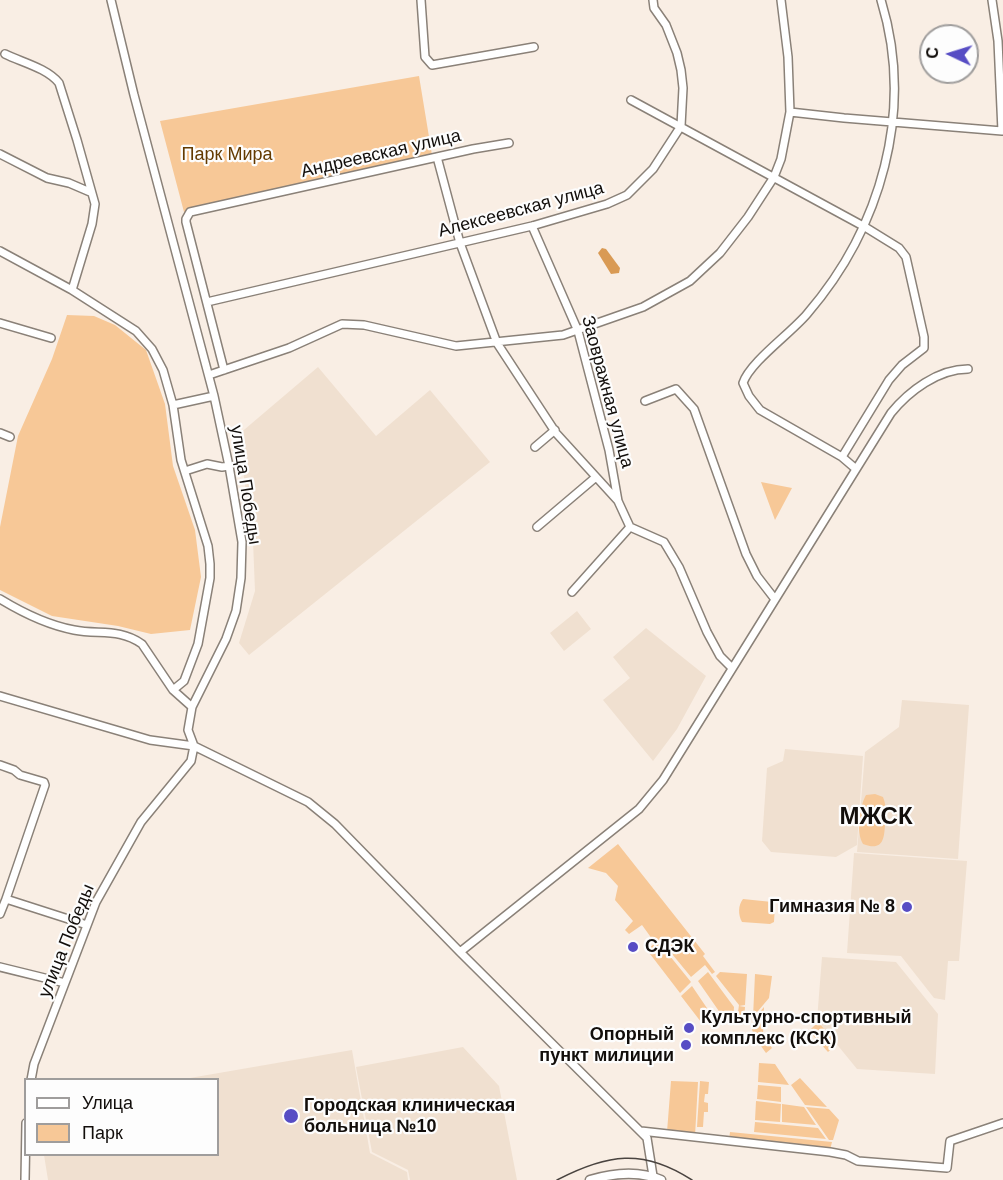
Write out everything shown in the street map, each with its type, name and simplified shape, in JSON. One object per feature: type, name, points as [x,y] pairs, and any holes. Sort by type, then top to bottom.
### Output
[{"type":"main road","points":[[590,1180],[604,1175],[619,1174],[657,1178]]},
{"type":"street","name":"улица Победы","points":[[31,1078],[34,1064],[96,902],[141,822],[191,761],[194,746],[188,730],[192,707],[226,639],[236,611],[241,578],[242,542],[214,396],[139,116],[111,0]]},
{"type":"street","points":[[422,0],[424,57],[432,65],[534,47]]},
{"type":"street","points":[[653,0],[654,8],[666,25],[677,52],[681,70],[683,88],[681,126]]},
{"type":"street","points":[[209,375],[289,348],[342,324],[364,325],[456,346],[563,335],[643,307],[690,281],[720,253],[748,217],[774,177],[783,151],[790,112],[788,57],[781,0]]},
{"type":"street","points":[[856,469],[842,457],[760,410],[749,396],[743,383],[752,366],[794,329],[825,293],[865,227],[881,177],[893,121],[892,58],[881,0]]},
{"type":"street","points":[[790,112],[1002,130],[998,41],[993,0]]},
{"type":"street","points":[[5,54],[47,73],[58,83],[77,140],[95,204],[94,215],[72,290]]},
{"type":"street","points":[[631,100],[865,227],[899,248],[906,256],[924,346],[923,351],[902,365],[889,381],[842,457]]},
{"type":"street","name":"Алексеевская улица","points":[[207,302],[532,226],[606,204],[627,195],[653,169],[681,126]]},
{"type":"street","name":"Андреевская улица","points":[[203,287],[186,222],[190,212],[473,148],[509,143]]},
{"type":"street","points":[[0,154],[47,178],[69,183],[90,192]]},
{"type":"street","points":[[437,157],[460,243],[497,343],[553,428],[618,501],[630,526],[664,542],[679,567],[707,632],[720,656],[732,668]]},
{"type":"street","name":"Заовражная улица","points":[[532,226],[578,331],[609,450],[618,501]]},
{"type":"street","points":[[0,251],[72,290],[127,324],[152,349],[163,369],[173,405],[181,460],[208,546],[210,578],[198,644],[184,681],[173,690]]},
{"type":"street","points":[[187,291],[203,287],[224,370]]},
{"type":"street","points":[[0,322],[51,338]]},
{"type":"street","points":[[460,952],[639,809],[673,766],[884,422],[903,401],[929,380],[950,372],[968,369]]},
{"type":"street","points":[[645,401],[675,389],[694,408],[746,554],[757,576],[774,598]]},
{"type":"street","points":[[173,405],[214,396]]},
{"type":"street","points":[[535,447],[553,428]]},
{"type":"street","points":[[0,433],[10,437]]},
{"type":"street","points":[[185,471],[207,464],[229,466]]},
{"type":"street","points":[[537,527],[596,477]]},
{"type":"street","points":[[573,592],[630,526]]},
{"type":"street","points":[[0,599],[50,624],[76,630],[120,634],[135,639],[142,644],[173,690],[192,707]]},
{"type":"street","points":[[0,696],[150,740],[194,746],[308,802],[335,824],[460,952],[641,1131],[647,1138],[657,1178]]},
{"type":"street","points":[[0,765],[20,775],[44,782],[45,785],[0,914]]},
{"type":"street","points":[[6,899],[87,925]]},
{"type":"street","points":[[0,967],[65,983]]},
{"type":"street","points":[[641,1131],[830,1152],[846,1155],[858,1161],[947,1167],[950,1141],[1003,1123]]},
{"type":"street","points":[[25,1156],[25,1180]]},
{"type":"shaded area","points":[[602,248],[606,249],[620,268],[619,273],[611,274],[598,253]]},
{"type":"shaded area","points":[[318,367],[376,436],[430,390],[490,462],[249,655],[239,643],[255,591],[253,541],[238,435]]},
{"type":"shaded area","points":[[577,611],[591,629],[564,651],[550,633]]},
{"type":"shaded area","points":[[646,628],[706,676],[677,729],[653,761],[603,700],[630,678],[613,657]]},
{"type":"shaded area","points":[[902,700],[969,705],[958,859],[857,852],[865,752],[899,727]]},
{"type":"shaded area","points":[[785,749],[863,756],[857,845],[836,857],[771,852],[762,841],[767,768],[783,761]]},
{"type":"shaded area","name":"Гимназия № 8","points":[[854,853],[967,861],[959,961],[948,961],[945,1000],[934,998],[901,956],[847,953]]},
{"type":"shaded area","points":[[822,957],[896,962],[938,1014],[935,1074],[857,1069],[817,1020]]},
{"type":"shaded area","points":[[463,1047],[499,1086],[517,1180],[410,1180],[408,1170],[372,1152],[356,1067]]},
{"type":"shaded area","name":"Городская клиническая больница №10","points":[[352,1050],[370,1153],[407,1172],[408,1180],[48,1180],[44,1156],[219,1156],[219,1078],[190,1078]]},
{"type":"green space","name":"Парк Мира","points":[[419,76],[432,155],[184,212],[160,121]]},
{"type":"green space","points":[[67,315],[94,316],[115,325],[146,350],[165,404],[173,466],[195,530],[201,577],[190,630],[151,634],[118,626],[52,616],[0,590],[0,527],[18,436],[52,359]]},
{"type":"green space","points":[[761,482],[792,488],[775,520]]},
{"type":"green space","points":[[875,794],[883,797],[885,804],[885,831],[881,843],[869,846],[863,844],[861,839],[860,813],[866,795]]},
{"type":"green space","points":[[618,844],[705,954],[703,956],[715,972],[712,974],[705,965],[691,977],[663,943],[661,945],[691,982],[680,993],[647,950],[655,943],[642,925],[629,934],[625,930],[633,921],[615,900],[618,886],[606,873],[588,868]]},
{"type":"green space","points":[[743,899],[772,902],[775,905],[774,922],[770,924],[742,922],[739,910]]},
{"type":"green space","points":[[708,972],[734,1007],[733,1021],[723,1021],[723,1017],[698,981]]},
{"type":"green space","points":[[720,972],[747,974],[745,1005],[739,1006],[745,1007],[744,1020],[737,1019],[739,1005],[716,976]]},
{"type":"green space","points":[[755,974],[772,976],[769,998],[753,1017]]},
{"type":"green space","points":[[692,986],[711,1014],[701,1022],[681,996]]},
{"type":"green space","points":[[764,1007],[763,1036],[772,1048],[766,1053],[752,1030],[754,1020]]},
{"type":"green space","points":[[818,1022],[837,1043],[828,1052],[809,1031]]},
{"type":"green space","points":[[759,1063],[775,1064],[789,1085],[758,1082]]},
{"type":"green space","points":[[800,1078],[827,1107],[805,1105],[791,1085]]},
{"type":"green space","points":[[671,1081],[698,1082],[695,1136],[667,1132]]},
{"type":"green space","points":[[700,1081],[709,1082],[708,1094],[705,1094],[704,1102],[708,1103],[708,1112],[704,1112],[703,1127],[697,1127]]},
{"type":"green space","points":[[758,1085],[781,1087],[781,1102],[757,1099]]},
{"type":"green space","points":[[756,1101],[781,1104],[780,1122],[755,1120]]},
{"type":"green space","points":[[782,1104],[804,1107],[816,1125],[782,1122]]},
{"type":"green space","points":[[806,1107],[829,1109],[839,1120],[833,1140],[829,1140]]},
{"type":"green space","points":[[755,1122],[818,1128],[826,1139],[754,1132]]},
{"type":"green space","points":[[730,1132],[832,1142],[830,1150],[729,1140]]},
{"type":"tram line","points":[[557,1180],[592,1165],[625,1158],[657,1163],[692,1180]]},
{"type":"place","name":"Гимназия № 8","points":[[907,907]]},
{"type":"place","name":"СДЭК","points":[[633,947]]},
{"type":"place","name":"Культурно-спортивный комплекс (КСК)","points":[[689,1028]]},
{"type":"place","name":"Опорный пункт милиции","points":[[686,1045]]},
{"type":"place","name":"Городская клиническая больница №10","points":[[291,1116]]},
{"type":"district","name":"МЖСК","points":[[876,817]]}]
